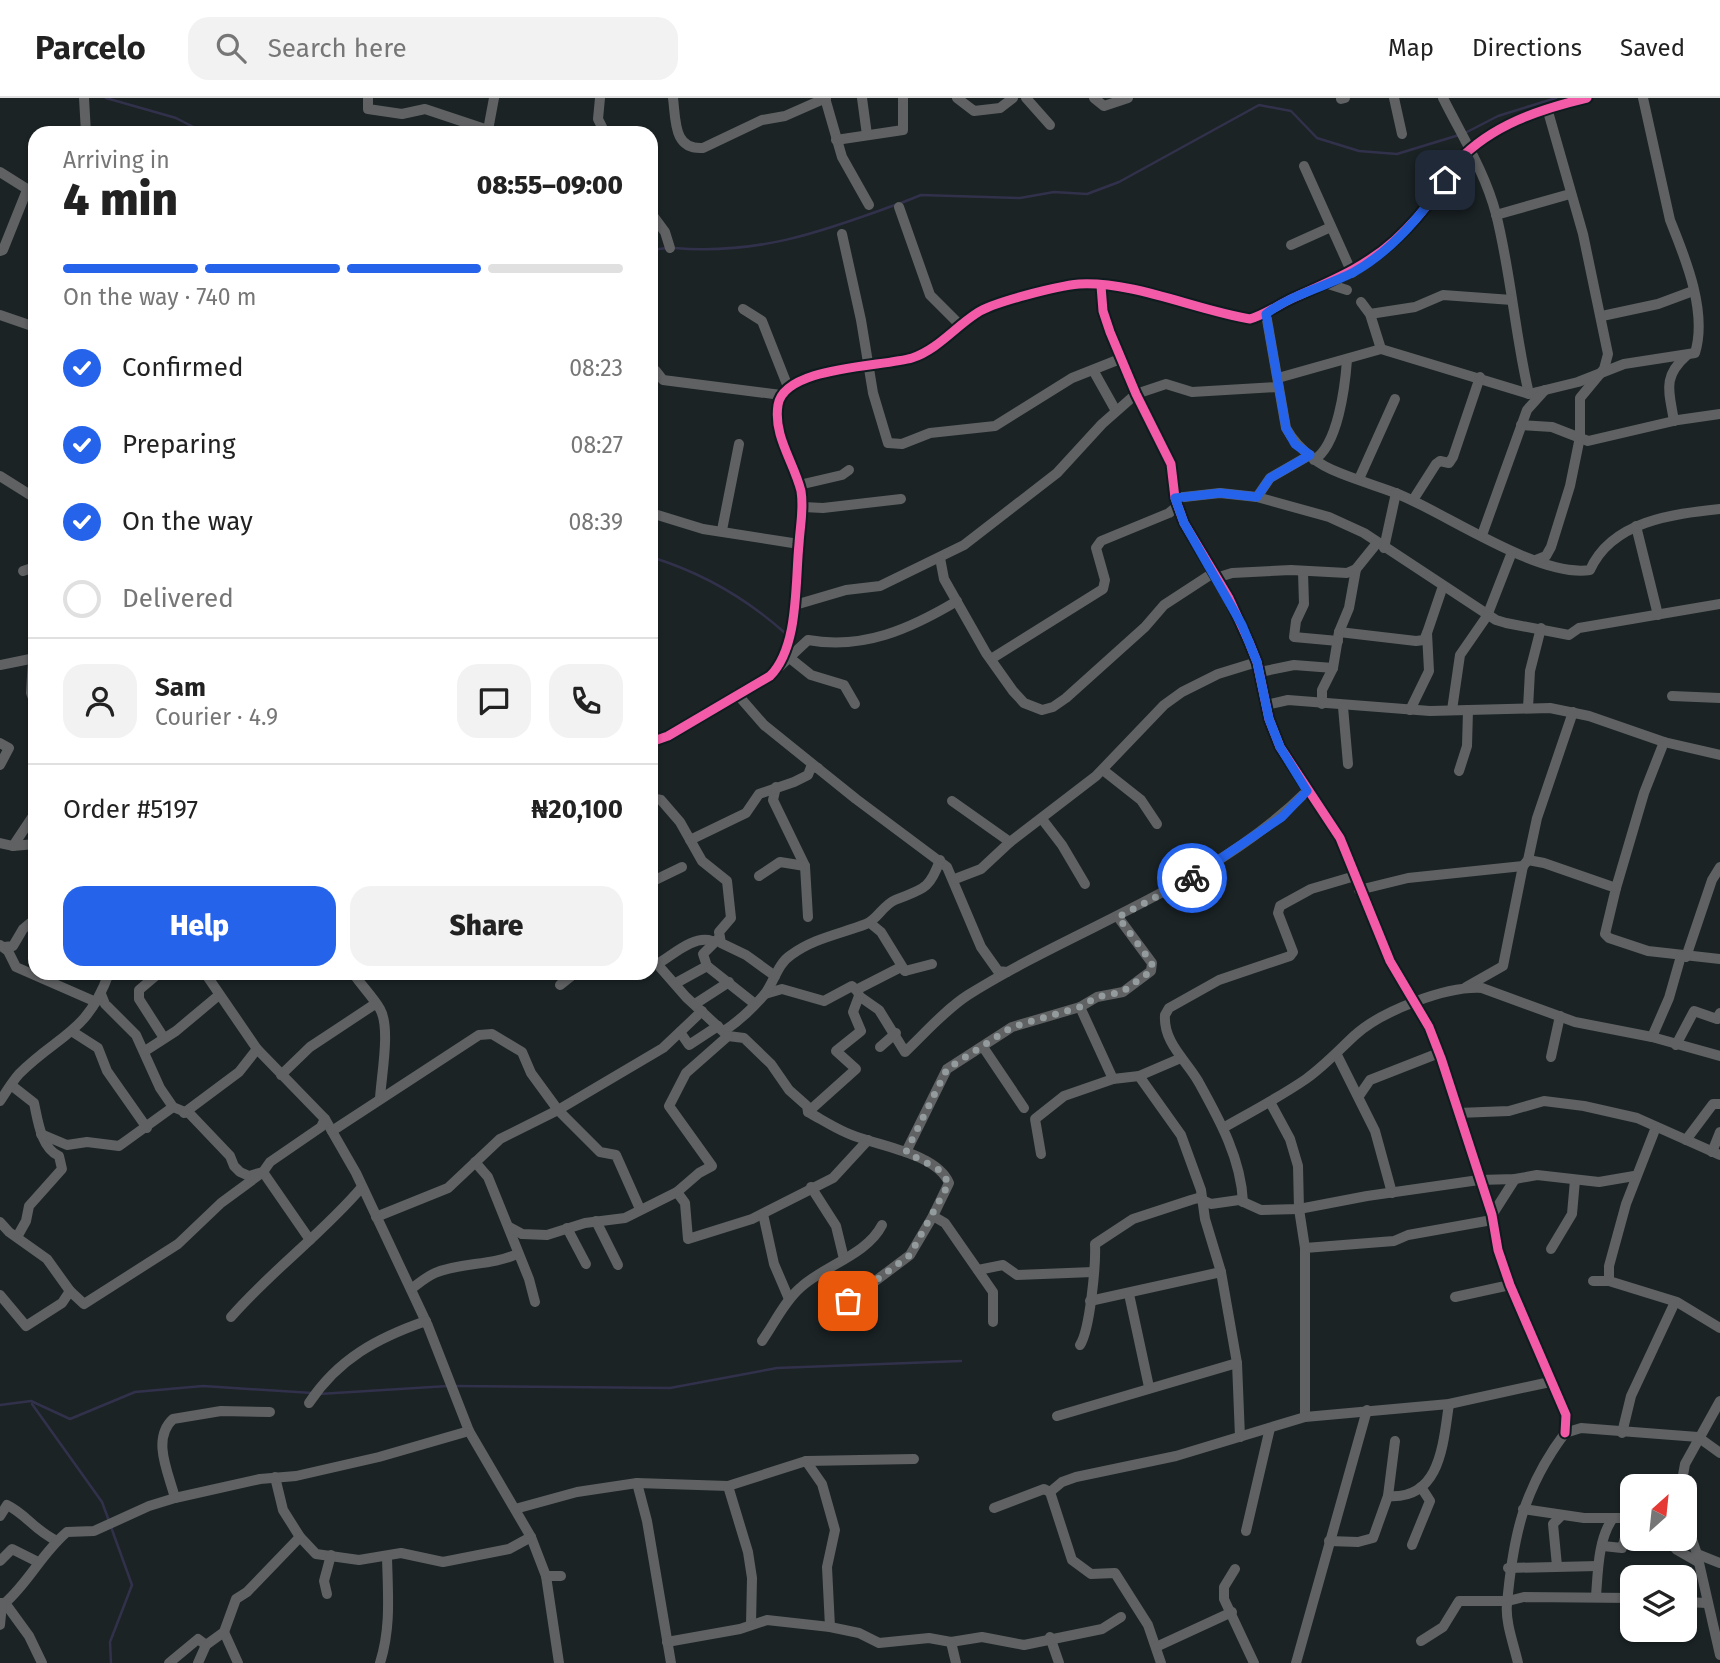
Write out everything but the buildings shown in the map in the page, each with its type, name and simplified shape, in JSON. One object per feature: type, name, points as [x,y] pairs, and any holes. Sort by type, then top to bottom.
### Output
[{"type":"street","points":[[83,98],[85,126]]},
{"type":"street","points":[[368,98],[368,109],[376,112],[402,114],[425,109],[476,126]]},
{"type":"street","points":[[489,126],[494,98]]},
{"type":"street","points":[[600,98],[598,119],[602,126]]},
{"type":"street","points":[[673,98],[678,135],[682,143],[693,149],[703,148],[762,120],[826,98],[836,140],[848,169],[869,205]]},
{"type":"street","points":[[862,98],[866,135]]},
{"type":"street","points":[[836,140],[903,130],[904,98]]},
{"type":"street","points":[[957,98],[974,111],[1000,108],[1013,98]]},
{"type":"street","points":[[1026,98],[1051,125]]},
{"type":"street","points":[[1094,98],[1104,106],[1128,98]]},
{"type":"street","points":[[1395,98],[1402,134]]},
{"type":"street","points":[[1443,98],[1472,148],[1474,163],[1496,215],[1529,394]]},
{"type":"street","points":[[778,668],[785,651],[795,605],[803,507],[799,485],[780,433],[778,405],[785,391],[805,379],[866,363],[891,363],[914,357],[933,347],[960,325],[994,304],[1080,284],[1101,286],[1250,319],[1266,314],[1278,305],[1352,273],[1397,239],[1472,148],[1497,131],[1547,108],[1587,98]]},
{"type":"street","points":[[795,605],[846,590],[880,586],[940,558],[994,523],[1057,473],[1116,411],[1136,394],[1166,384],[1192,392],[1278,382],[1381,349],[1529,394],[1578,382],[1604,369],[1695,353],[1698,343],[1693,291],[1671,220],[1643,98]]},
{"type":"street","points":[[1536,560],[1546,556],[1551,547],[1570,486],[1580,437],[1580,398],[1604,369],[1608,354],[1602,316],[1547,108]]},
{"type":"street","points":[[1304,166],[1352,273]]},
{"type":"street","points":[[0,172],[28,190]]},
{"type":"street","points":[[1496,215],[1570,194]]},
{"type":"street","points":[[0,251],[4,250],[28,198]]},
{"type":"street","points":[[899,207],[930,295],[960,325]]},
{"type":"street","points":[[658,222],[665,232],[670,248]]},
{"type":"street","points":[[1291,245],[1331,227]]},
{"type":"street","points":[[842,234],[861,320],[866,363],[884,438],[895,444],[930,433],[995,426],[1046,392],[1120,359]]},
{"type":"street","points":[[1325,283],[1347,290]]},
{"type":"street","points":[[1101,286],[1103,311],[1120,359],[1171,464],[1177,501],[1184,523],[1242,625],[1258,667],[1266,705],[1280,747],[1340,838],[1390,961],[1439,1053],[1492,1218],[1498,1250],[1510,1285],[1549,1382],[1566,1415],[1565,1433],[1523,1509],[1508,1569],[1508,1615],[1518,1663]]},
{"type":"street","points":[[1602,316],[1658,304],[1693,291]]},
{"type":"street","points":[[1370,314],[1415,307],[1443,295],[1512,300]]},
{"type":"street","points":[[1361,302],[1370,314],[1381,349]]},
{"type":"street","points":[[743,309],[762,321],[785,391]]},
{"type":"street","points":[[1266,314],[1286,428],[1295,444],[1312,457],[1413,500],[1512,552],[1580,571],[1590,570],[1596,556],[1612,538],[1636,526],[1684,512],[1720,509]]},
{"type":"street","points":[[0,315],[28,325]]},
{"type":"street","points":[[1674,421],[1668,386],[1672,368],[1687,355]]},
{"type":"street","points":[[1257,497],[1270,478],[1325,453],[1333,432],[1348,360]]},
{"type":"street","points":[[1093,370],[1116,411]]},
{"type":"street","points":[[658,374],[663,380],[785,391]]},
{"type":"street","points":[[1413,500],[1436,464],[1440,461],[1449,463],[1453,457],[1480,377]]},
{"type":"street","points":[[1482,535],[1527,410],[1545,390]]},
{"type":"street","points":[[1359,479],[1395,399]]},
{"type":"street","points":[[1521,425],[1552,427],[1593,440],[1674,421],[1720,414]]},
{"type":"street","points":[[722,530],[739,444]]},
{"type":"street","points":[[799,485],[842,475],[849,470]]},
{"type":"street","points":[[0,476],[28,494]]},
{"type":"street","points":[[990,659],[1104,589],[1105,580],[1096,548],[1101,541],[1169,513],[1177,501],[1220,493],[1257,497],[1329,517],[1364,533],[1496,620],[1569,635],[1579,628],[1720,604]]},
{"type":"street","points":[[940,558],[944,579],[990,659],[1024,703],[1042,710],[1054,707],[1116,654],[1171,598],[1215,575],[1347,573],[1356,569],[1380,546],[1396,493]]},
{"type":"street","points":[[803,507],[823,508],[901,499]]},
{"type":"street","points":[[658,515],[703,529],[799,544]]},
{"type":"street","points":[[1636,526],[1658,615]]},
{"type":"street","points":[[1452,710],[1460,655],[1486,612],[1512,552]]},
{"type":"street","points":[[23,571],[28,569]]},
{"type":"street","points":[[1322,704],[1322,690],[1333,668],[1338,637],[1349,608],[1356,569]]},
{"type":"street","points":[[1303,572],[1304,604],[1296,621],[1294,637],[1424,640],[1443,586]]},
{"type":"street","points":[[658,740],[778,668],[791,659],[808,640],[848,645],[920,622],[957,601]]},
{"type":"street","points":[[1528,708],[1530,671],[1541,628]]},
{"type":"street","points":[[1410,710],[1429,671],[1427,633]]},
{"type":"street","points":[[791,659],[811,675],[844,685],[855,704]]},
{"type":"street","points":[[0,665],[28,662]]},
{"type":"street","points":[[955,879],[981,869],[1010,842],[1103,770],[1164,705],[1182,692],[1218,674],[1258,667],[1294,665],[1333,668]]},
{"type":"street","points":[[737,694],[764,725],[940,860],[955,879],[981,947],[998,971],[1007,972]]},
{"type":"street","points":[[1672,695],[1720,698]]},
{"type":"street","points":[[1266,705],[1288,700],[1343,707],[1410,710],[1528,708],[1573,712],[1664,742],[1720,755]]},
{"type":"street","points":[[1343,707],[1348,764]]},
{"type":"street","points":[[1459,771],[1467,746],[1468,710]]},
{"type":"street","points":[[1223,1128],[1270,1102],[1337,1055],[1355,1034],[1413,1002],[1466,987],[1503,966],[1525,863],[1573,712]]},
{"type":"street","points":[[1664,742],[1644,793],[1605,933],[1634,948],[1683,957],[1720,958]]},
{"type":"street","points":[[0,743],[9,748],[0,765]]},
{"type":"street","points":[[690,839],[746,813],[759,794],[808,775],[811,767],[818,768]]},
{"type":"street","points":[[1103,770],[1141,800],[1157,824]]},
{"type":"street","points":[[776,787],[773,800],[805,866],[808,917]]},
{"type":"street","points":[[765,994],[782,989],[824,1001],[852,986],[872,1002],[896,1033],[905,1052],[967,996],[1093,926],[1118,917],[1179,886],[1282,817],[1307,791]]},
{"type":"street","points":[[658,799],[690,839],[702,861],[717,871],[730,886],[731,918],[703,954],[707,965],[755,1004]]},
{"type":"street","points":[[952,801],[1010,842]]},
{"type":"street","points":[[1042,818],[1085,884]]},
{"type":"street","points":[[13,846],[28,833]]},
{"type":"street","points":[[0,843],[13,846],[28,845]]},
{"type":"street","points":[[680,1032],[689,1045],[724,1031],[741,1020],[765,994],[789,956],[816,940],[870,923],[881,909],[893,901],[919,892],[934,878],[940,860]]},
{"type":"street","points":[[759,876],[780,862],[805,866]]},
{"type":"street","points":[[1359,890],[1408,877],[1525,863],[1545,863],[1616,888]]},
{"type":"street","points":[[658,879],[682,867]]},
{"type":"street","points":[[1652,1037],[1712,880],[1720,867]]},
{"type":"street","points":[[1243,1202],[1234,1155],[1223,1128],[1181,1058],[1165,1023],[1169,1008],[1219,980],[1290,956],[1293,952],[1278,913],[1280,906],[1311,889],[1355,876]]},
{"type":"street","points":[[906,1152],[947,1069],[1025,1022],[1080,1007],[1097,997],[1122,992],[1153,967],[1118,917]]},
{"type":"street","points":[[870,923],[881,932],[905,971]]},
{"type":"street","points":[[2,946],[13,946],[28,925]]},
{"type":"street","points":[[658,959],[692,943],[706,939],[715,940],[747,955],[775,976]]},
{"type":"street","points":[[2,946],[16,967],[28,971]]},
{"type":"street","points":[[658,963],[724,1031],[744,1038],[771,1065],[789,1090],[807,1106],[808,1112]]},
{"type":"street","points":[[905,971],[932,964]]},
{"type":"street","points":[[676,983],[707,965]]},
{"type":"street","points":[[808,1112],[856,1069],[836,1051],[861,1031],[853,1012],[858,993],[893,969],[901,967],[905,971]]},
{"type":"street","points":[[51,980],[99,998],[136,1035],[160,1088],[173,1107],[184,1114],[190,1114],[230,1156],[240,1172],[249,1175],[263,1172]]},
{"type":"street","points":[[1,1098],[19,1074],[73,1032],[99,998],[106,980]]},
{"type":"street","points":[[151,980],[139,990],[139,999],[164,1038]]},
{"type":"street","points":[[209,980],[257,1049],[325,1119],[362,1187],[426,1321],[468,1431],[531,1537],[546,1577],[559,1663]]},
{"type":"street","points":[[358,980],[380,1009],[385,1046],[380,1099]]},
{"type":"street","points":[[560,985],[566,980]]},
{"type":"street","points":[[376,1217],[448,1188],[500,1139],[558,1110],[663,1048],[680,1032],[698,1007],[729,982]]},
{"type":"street","points":[[1466,987],[1482,988],[1560,1016],[1720,1056]]},
{"type":"street","points":[[145,1051],[219,995]]},
{"type":"street","points":[[281,1074],[310,1047],[375,1004]]},
{"type":"street","points":[[1080,1007],[1113,1079]]},
{"type":"street","points":[[1676,1045],[1694,1011],[1717,1018],[1720,1013]]},
{"type":"street","points":[[1551,1057],[1560,1016]]},
{"type":"street","points":[[509,1227],[522,1234],[547,1236],[596,1221],[625,1218],[677,1192],[699,1172],[712,1166],[669,1106],[686,1073],[724,1031]]},
{"type":"street","points":[[73,1032],[98,1048],[107,1072],[147,1128]]},
{"type":"street","points":[[880,1047],[896,1033]]},
{"type":"street","points":[[332,1131],[479,1035],[492,1034],[522,1052],[531,1073],[558,1110],[600,1152],[616,1155],[640,1209]]},
{"type":"street","points":[[983,1047],[1024,1108]]},
{"type":"street","points":[[184,1114],[239,1072],[257,1049]]},
{"type":"street","points":[[1359,1096],[1370,1080],[1439,1053]]},
{"type":"street","points":[[1337,1055],[1375,1131],[1392,1193]]},
{"type":"street","points":[[1041,1154],[1035,1119],[1063,1097],[1113,1079],[1139,1076],[1181,1058]]},
{"type":"street","points":[[1139,1076],[1181,1135],[1203,1201],[1205,1219],[1221,1272],[1237,1363],[1240,1437]]},
{"type":"street","points":[[11,1085],[34,1103],[41,1134],[54,1155],[59,1156],[61,1173],[29,1206],[26,1221],[16,1237]]},
{"type":"street","points":[[1458,1113],[1509,1111],[1544,1101],[1584,1106],[1637,1118],[1716,1153],[1720,1132]]},
{"type":"street","points":[[1270,1102],[1296,1154],[1299,1209],[1305,1248],[1306,1417]]},
{"type":"street","points":[[1685,1140],[1713,1104],[1720,1104]]},
{"type":"street","points":[[41,1134],[67,1145],[87,1142],[109,1147],[119,1146],[173,1107]]},
{"type":"street","points":[[808,1112],[847,1134],[906,1152],[938,1169],[949,1183],[910,1255],[830,1315]]},
{"type":"street","points":[[0,1222],[47,1259],[70,1291],[84,1304],[99,1291],[178,1244],[187,1231],[263,1172],[270,1162],[321,1128],[325,1119]]},
{"type":"street","points":[[1609,1281],[1609,1266],[1634,1177],[1656,1128]]},
{"type":"street","points":[[677,1192],[685,1203],[688,1239],[713,1234],[763,1214],[833,1178],[868,1140]]},
{"type":"street","points":[[475,1162],[488,1177],[501,1216],[509,1227],[517,1254],[529,1279],[535,1302]]},
{"type":"street","points":[[263,1172],[310,1240]]},
{"type":"street","points":[[1080,1345],[1085,1337],[1095,1244],[1133,1219],[1191,1200],[1211,1204],[1243,1202],[1261,1210],[1299,1209],[1479,1180],[1537,1175],[1611,1181],[1634,1177]]},
{"type":"street","points":[[1305,1248],[1394,1241],[1492,1218],[1515,1179]]},
{"type":"street","points":[[1550,1248],[1572,1214],[1575,1180]]},
{"type":"street","points":[[231,1317],[254,1291],[310,1240],[362,1187]]},
{"type":"street","points":[[811,1187],[836,1226],[844,1259]]},
{"type":"street","points":[[763,1214],[774,1264],[789,1299]]},
{"type":"street","points":[[933,1216],[945,1223],[993,1292],[993,1322]]},
{"type":"street","points":[[596,1221],[618,1265]]},
{"type":"street","points":[[762,1341],[789,1299],[801,1286],[844,1259],[882,1225]]},
{"type":"street","points":[[567,1228],[586,1264]]},
{"type":"street","points":[[411,1289],[433,1274],[499,1262],[517,1254]]},
{"type":"street","points":[[978,1270],[1003,1265],[1017,1275],[1093,1272]]},
{"type":"street","points":[[1090,1301],[1221,1272]]},
{"type":"street","points":[[1593,1280],[1609,1281],[1675,1302],[1720,1328]]},
{"type":"street","points":[[1455,1297],[1510,1285]]},
{"type":"street","points":[[0,1295],[17,1311],[22,1323],[30,1326],[62,1303],[70,1291]]},
{"type":"street","points":[[1129,1294],[1149,1387]]},
{"type":"street","points":[[1622,1433],[1631,1396],[1675,1302]]},
{"type":"street","points":[[309,1403],[330,1375],[359,1352],[384,1335],[426,1321]]},
{"type":"street","points":[[1057,1416],[1237,1363]]},
{"type":"street","points":[[1049,1492],[1076,1476],[1176,1456],[1306,1417],[1449,1404],[1549,1382]]},
{"type":"street","points":[[1683,1474],[1698,1437],[1720,1401]]},
{"type":"street","points":[[1388,1496],[1404,1497],[1421,1487],[1436,1468],[1442,1452],[1449,1404]]},
{"type":"street","points":[[1296,1663],[1367,1410]]},
{"type":"street","points":[[175,1498],[162,1447],[167,1424],[173,1419],[221,1411],[270,1412]]},
{"type":"street","points":[[1246,1531],[1270,1428]]},
{"type":"street","points":[[1565,1433],[1581,1428],[1698,1437],[1720,1453]]},
{"type":"street","points":[[0,1625],[2,1603],[67,1532],[94,1531],[149,1506],[175,1498],[275,1477],[296,1476],[379,1457],[468,1431]]},
{"type":"street","points":[[1329,1541],[1370,1541],[1383,1516],[1395,1441]]},
{"type":"street","points":[[515,1509],[577,1492],[637,1483],[728,1486],[806,1461],[914,1459]]},
{"type":"street","points":[[806,1461],[822,1484],[835,1530],[827,1567],[830,1627]]},
{"type":"street","points":[[275,1477],[283,1510],[300,1537],[316,1554],[359,1560],[414,1554],[443,1562],[509,1549],[531,1537]]},
{"type":"street","points":[[637,1483],[647,1521],[671,1663]]},
{"type":"street","points":[[728,1486],[748,1552],[752,1578],[751,1624]]},
{"type":"street","points":[[1412,1545],[1430,1501],[1421,1487]]},
{"type":"street","points":[[994,1508],[1044,1489],[1049,1492],[1072,1560],[1091,1574],[1115,1573],[1148,1625],[1161,1663]]},
{"type":"street","points":[[0,1516],[7,1505],[19,1511],[42,1534],[57,1541]]},
{"type":"street","points":[[1523,1509],[1562,1516],[1620,1518]]},
{"type":"street","points":[[1557,1566],[1553,1524],[1562,1516]]},
{"type":"street","points":[[1596,1597],[1598,1566],[1606,1528],[1613,1518]]},
{"type":"street","points":[[198,1663],[206,1645],[224,1632],[236,1599],[247,1592],[300,1537]]},
{"type":"street","points":[[1603,1546],[1620,1548]]},
{"type":"street","points":[[0,1560],[12,1549],[38,1562]]},
{"type":"street","points":[[1680,1551],[1720,1563]]},
{"type":"street","points":[[1696,1551],[1720,1655]]},
{"type":"street","points":[[327,1594],[324,1580],[331,1555]]},
{"type":"street","points":[[380,1663],[387,1649],[384,1635],[390,1621],[387,1557]]},
{"type":"street","points":[[1508,1569],[1551,1570],[1557,1566],[1598,1566]]},
{"type":"street","points":[[1236,1569],[1224,1587],[1224,1599],[1254,1663]]},
{"type":"street","points":[[546,1577],[561,1576]]},
{"type":"street","points":[[1421,1641],[1443,1627],[1460,1601],[1508,1601],[1524,1597],[1620,1598]]},
{"type":"street","points":[[1697,1602],[1707,1602]]},
{"type":"street","points":[[2,1603],[42,1663]]},
{"type":"street","points":[[1156,1647],[1232,1612]]},
{"type":"street","points":[[667,1642],[740,1629],[767,1620],[830,1627],[859,1633],[879,1643],[929,1638],[951,1642],[982,1637],[1024,1645],[1050,1637],[1102,1629],[1121,1618]]},
{"type":"street","points":[[224,1632],[238,1663]]},
{"type":"street","points":[[1050,1637],[1059,1663]]},
{"type":"street","points":[[170,1663],[198,1639],[206,1645]]},
{"type":"street","points":[[951,1642],[956,1663]]},
{"type":"waterway","points":[[106,98],[176,118],[191,126]]},
{"type":"waterway","points":[[1465,133],[1498,116],[1556,98]]},
{"type":"waterway","points":[[901,203],[921,195],[1020,198],[1054,192],[1087,194],[1119,182],[1259,105],[1291,111],[1317,138],[1359,151],[1397,154],[1459,135]]},
{"type":"waterway","points":[[674,248],[732,248],[787,240],[895,205]]},
{"type":"waterway","points":[[658,249],[667,248]]},
{"type":"waterway","points":[[658,559],[687,570],[722,588],[785,633]]},
{"type":"waterway","points":[[455,1386],[670,1388],[777,1368],[961,1361]]},
{"type":"waterway","points":[[0,1405],[31,1401],[70,1419],[135,1392],[203,1386],[312,1393]]},
{"type":"waterway","points":[[319,1394],[448,1386]]},
{"type":"waterway","points":[[32,1404],[102,1502],[109,1521]]},
{"type":"waterway","points":[[111,1527],[132,1585],[110,1642],[111,1663]]},
{"type":"cycle path","points":[[658,740],[770,676],[786,649],[794,614],[802,504],[798,480],[781,438],[777,416],[778,405],[784,392],[797,382],[836,370],[912,358],[930,350],[985,309],[1026,295],[1069,285],[1100,284],[1121,287],[1229,315],[1250,319],[1256,317],[1346,273],[1383,250],[1421,214],[1458,161],[1471,148],[1501,128],[1534,113],[1587,98]]},
{"type":"cycle path","points":[[1101,286],[1103,311],[1110,332],[1136,394],[1171,464],[1175,498],[1184,523],[1229,598],[1257,662],[1269,719],[1280,747],[1340,838],[1390,961],[1429,1027],[1492,1215],[1498,1250],[1510,1285],[1566,1415],[1565,1433]]},
{"type":"way so far","points":[[848,1301],[875,1279],[882,1279],[890,1267],[914,1251],[921,1233],[936,1213],[949,1183],[938,1169],[906,1152],[947,1069],[1012,1027],[1080,1007],[1097,997],[1122,992],[1151,971],[1152,963],[1118,917],[1192,878]]},
{"type":"route","points":[[1192,878],[1282,817],[1307,791],[1280,747],[1269,719],[1257,662],[1242,625],[1184,523],[1175,498],[1220,493],[1257,497],[1270,478],[1310,455],[1295,444],[1286,428],[1266,314],[1308,290],[1352,273],[1376,257],[1397,239],[1434,197],[1445,180]]}]
